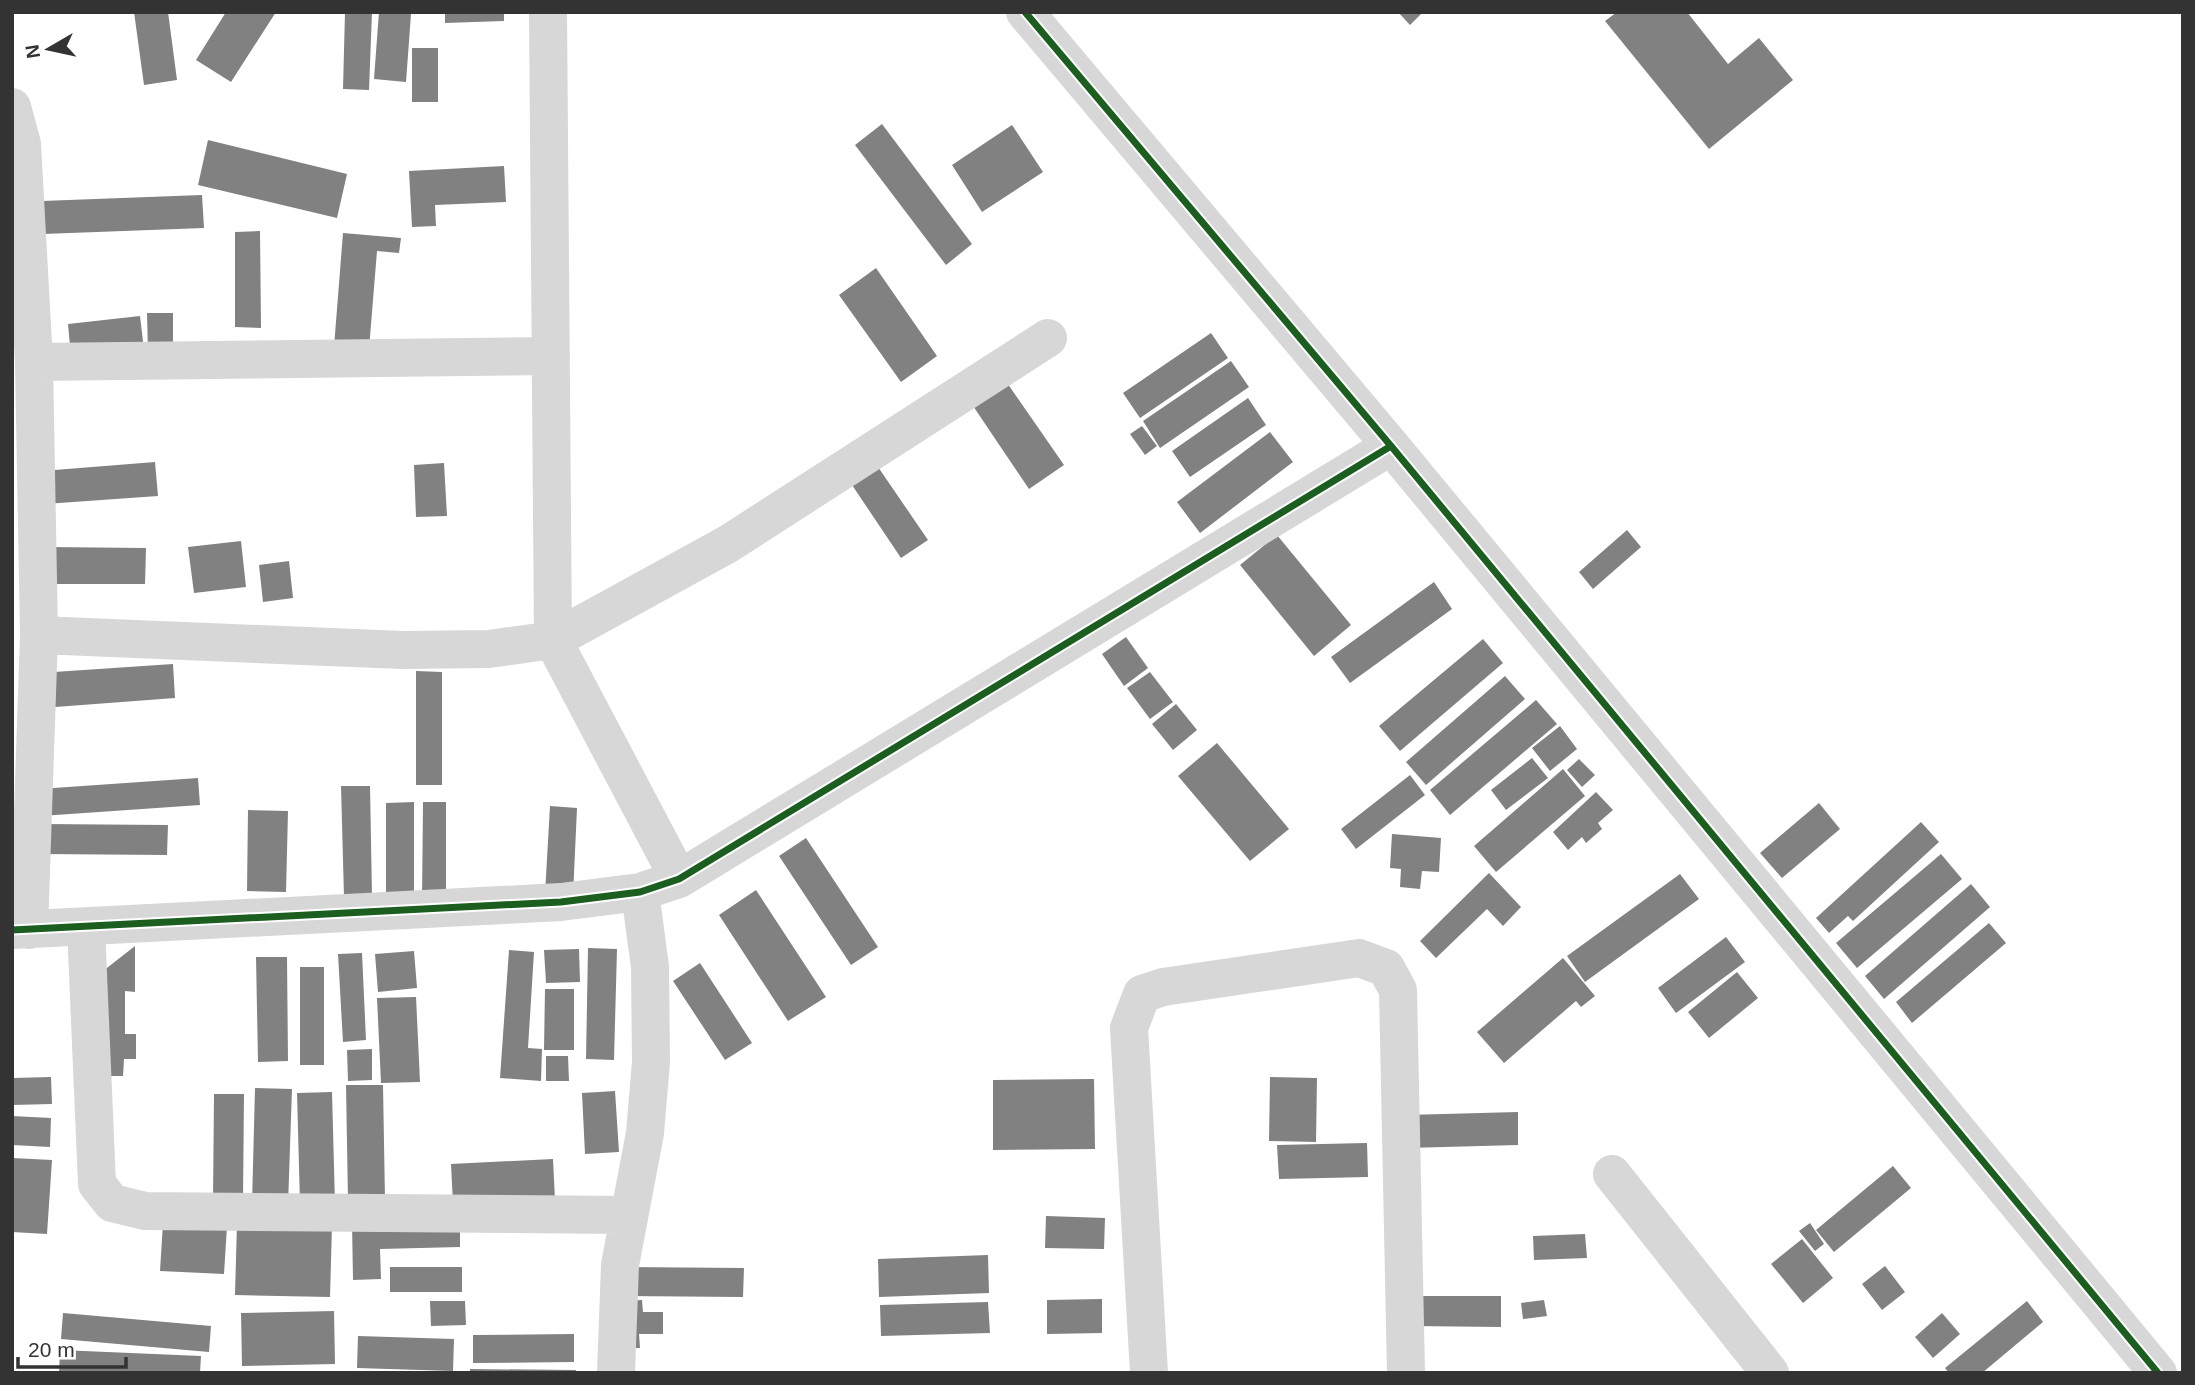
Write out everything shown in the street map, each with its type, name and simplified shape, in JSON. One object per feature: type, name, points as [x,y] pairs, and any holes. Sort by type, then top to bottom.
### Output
[{"type":"street","points":[[548,12],[553,640],[678,879]]},
{"type":"street","points":[[1025,12],[1391,446],[2158,1373]]},
{"type":"street","points":[[12,107],[23,155],[34,362],[39,635],[20,930],[561,902],[640,892],[678,879],[1391,446]]},
{"type":"street","points":[[39,635],[402,650],[489,649],[553,640],[728,544],[1048,338]]},
{"type":"street","points":[[34,362],[551,356]]},
{"type":"street","points":[[616,1373],[620,1265],[645,1133],[651,1062],[650,967],[640,892]]},
{"type":"street","points":[[86,928],[97,1184],[113,1203],[145,1211],[629,1215]]},
{"type":"street","points":[[1149,1373],[1129,1027],[1142,994],[1163,987],[1359,958],[1386,968],[1398,990],[1406,1373]]},
{"type":"street","points":[[1612,1174],[1770,1373]]},
{"type":"building","points":[[134,12],[168,12],[177,80],[144,85]]},
{"type":"building","points":[[226,12],[276,12],[231,82],[196,60]]},
{"type":"building","points":[[345,12],[372,12],[369,90],[343,89]]},
{"type":"building","points":[[379,12],[411,14],[406,82],[374,79]]},
{"type":"building","points":[[445,12],[504,12],[504,21],[445,23]]},
{"type":"building","points":[[1398,12],[1423,12],[1410,25]]},
{"type":"building","points":[[1617,12],[1687,12],[1728,64],[1759,38],[1793,80],[1709,149],[1605,21]]},
{"type":"building","points":[[412,48],[438,48],[438,102],[412,102]]},
{"type":"building","points":[[882,124],[972,244],[946,265],[855,145]]},
{"type":"building","points":[[1012,125],[1043,172],[982,212],[952,165]]},
{"type":"building","points":[[208,140],[347,174],[337,218],[198,185]]},
{"type":"building","points":[[504,166],[506,202],[435,205],[436,226],[412,227],[409,171]]},
{"type":"building","points":[[202,195],[204,228],[43,234],[42,201]]},
{"type":"building","points":[[260,231],[261,328],[235,327],[235,232]]},
{"type":"building","points":[[343,233],[401,238],[399,253],[377,251],[369,349],[334,347]]},
{"type":"building","points":[[876,268],[937,356],[901,382],[839,295]]},
{"type":"building","points":[[147,313],[173,313],[173,353],[148,352]]},
{"type":"building","points":[[140,316],[144,350],[71,357],[68,324]]},
{"type":"building","points":[[1211,333],[1228,358],[1140,418],[1123,393]]},
{"type":"building","points":[[1231,361],[1249,387],[1160,448],[1143,421]]},
{"type":"building","points":[[1003,377],[1064,465],[1029,489],[969,400]]},
{"type":"building","points":[[1248,398],[1266,425],[1190,477],[1172,451]]},
{"type":"building","points":[[1142,426],[1157,446],[1145,455],[1130,434]]},
{"type":"building","points":[[1270,432],[1293,462],[1200,533],[1177,502]]},
{"type":"building","points":[[155,462],[158,496],[45,504],[42,471]]},
{"type":"building","points":[[444,463],[447,516],[416,517],[414,465]]},
{"type":"building","points":[[876,464],[928,540],[901,558],[850,482]]},
{"type":"building","points":[[1627,530],[1641,547],[1593,589],[1579,572]]},
{"type":"building","points":[[1277,535],[1351,625],[1314,656],[1240,565]]},
{"type":"building","points":[[241,541],[246,587],[194,593],[188,547]]},
{"type":"building","points":[[47,547],[146,548],[145,584],[47,584]]},
{"type":"building","points":[[289,561],[293,598],[263,602],[259,565]]},
{"type":"building","points":[[1434,582],[1452,609],[1350,683],[1331,657]]},
{"type":"building","points":[[1126,637],[1148,668],[1124,686],[1102,654]]},
{"type":"building","points":[[1483,639],[1503,663],[1400,751],[1379,726]]},
{"type":"building","points":[[173,664],[175,698],[42,708],[39,673]]},
{"type":"building","points":[[416,671],[442,672],[442,785],[416,785]]},
{"type":"building","points":[[1150,672],[1173,702],[1150,719],[1127,688]]},
{"type":"building","points":[[1505,676],[1525,699],[1426,785],[1406,762]]},
{"type":"building","points":[[1536,700],[1557,724],[1450,815],[1430,790]]},
{"type":"building","points":[[1176,704],[1197,730],[1173,750],[1152,724]]},
{"type":"building","points":[[1560,726],[1577,749],[1550,771],[1532,748]]},
{"type":"building","points":[[1217,743],[1289,829],[1250,861],[1178,776]]},
{"type":"building","points":[[1532,758],[1548,778],[1506,810],[1491,790]]},
{"type":"building","points":[[1579,759],[1595,775],[1582,787],[1567,770]]},
{"type":"building","points":[[1563,769],[1585,796],[1496,872],[1474,846]]},
{"type":"building","points":[[1410,775],[1425,795],[1356,849],[1341,829]]},
{"type":"building","points":[[198,778],[200,805],[41,816],[39,789]]},
{"type":"building","points":[[341,786],[370,786],[372,897],[344,897]]},
{"type":"building","points":[[1596,792],[1613,810],[1598,823],[1602,829],[1586,843],[1582,837],[1568,850],[1553,832]]},
{"type":"building","points":[[414,802],[414,896],[386,896],[386,803]]},
{"type":"building","points":[[423,802],[446,802],[446,903],[422,902]]},
{"type":"building","points":[[1819,803],[1840,829],[1782,878],[1760,853]]},
{"type":"building","points":[[550,806],[577,808],[573,896],[545,894]]},
{"type":"building","points":[[248,810],[288,811],[286,892],[247,891]]},
{"type":"building","points":[[1921,822],[1939,842],[1853,921],[1848,916],[1829,933],[1816,918]]},
{"type":"building","points":[[41,824],[168,825],[167,855],[41,854]]},
{"type":"building","points":[[1392,834],[1441,838],[1439,872],[1422,871],[1420,889],[1400,887],[1401,869],[1390,868]]},
{"type":"building","points":[[806,838],[878,947],[851,965],[779,856]]},
{"type":"building","points":[[1941,854],[1962,879],[1857,968],[1836,943]]},
{"type":"building","points":[[1489,873],[1521,907],[1503,926],[1487,909],[1436,958],[1420,941]]},
{"type":"building","points":[[1680,874],[1699,899],[1585,982],[1567,956]]},
{"type":"building","points":[[1971,884],[1990,907],[1884,999],[1865,976]]},
{"type":"building","points":[[756,890],[826,997],[788,1021],[719,915]]},
{"type":"building","points":[[1989,923],[2006,943],[1912,1023],[1896,1002]]},
{"type":"building","points":[[1726,937],[1745,962],[1676,1013],[1658,988]]},
{"type":"building","points":[[135,946],[135,992],[125,991],[125,1034],[136,1034],[136,1059],[124,1059],[123,1076],[102,1076],[103,971]]},
{"type":"building","points":[[588,948],[617,949],[614,1060],[586,1059]]},
{"type":"building","points":[[579,949],[580,982],[546,983],[544,950]]},
{"type":"building","points":[[509,950],[534,952],[528,1048],[542,1049],[541,1081],[500,1078]]},
{"type":"building","points":[[414,951],[417,988],[378,992],[375,954]]},
{"type":"building","points":[[362,953],[366,1040],[343,1042],[338,954]]},
{"type":"building","points":[[256,957],[287,957],[288,1061],[258,1062]]},
{"type":"building","points":[[1563,958],[1595,996],[1581,1007],[1576,1001],[1504,1063],[1477,1032]]},
{"type":"building","points":[[700,963],[752,1043],[725,1060],[673,981]]},
{"type":"building","points":[[300,967],[324,967],[324,1065],[300,1065]]},
{"type":"building","points":[[1737,972],[1758,998],[1709,1038],[1688,1012]]},
{"type":"building","points":[[545,989],[574,989],[574,1050],[544,1050]]},
{"type":"building","points":[[416,997],[420,1082],[381,1083],[377,998]]},
{"type":"building","points":[[372,1049],[372,1080],[348,1081],[347,1050]]},
{"type":"building","points":[[546,1056],[568,1056],[569,1081],[546,1081]]},
{"type":"building","points":[[51,1077],[52,1104],[12,1105],[12,1078]]},
{"type":"building","points":[[1270,1077],[1317,1078],[1316,1142],[1269,1141]]},
{"type":"building","points":[[1094,1079],[1095,1149],[993,1150],[993,1080]]},
{"type":"building","points":[[346,1085],[383,1085],[385,1200],[348,1201]]},
{"type":"building","points":[[255,1088],[292,1089],[288,1205],[252,1204]]},
{"type":"building","points":[[615,1091],[619,1152],[585,1154],[582,1093]]},
{"type":"building","points":[[332,1092],[335,1204],[300,1204],[297,1093]]},
{"type":"building","points":[[214,1094],[244,1094],[243,1200],[213,1200]]},
{"type":"building","points":[[1518,1112],[1518,1145],[1407,1148],[1406,1115]]},
{"type":"building","points":[[12,1116],[51,1118],[50,1147],[12,1145]]},
{"type":"building","points":[[1367,1143],[1368,1177],[1279,1179],[1277,1145]]},
{"type":"building","points":[[12,1158],[52,1160],[47,1234],[12,1232]]},
{"type":"building","points":[[553,1159],[555,1200],[453,1204],[451,1164]]},
{"type":"building","points":[[1893,1166],[1911,1188],[1834,1252],[1816,1230]]},
{"type":"building","points":[[1046,1216],[1105,1218],[1104,1249],[1045,1248]]},
{"type":"building","points":[[460,1220],[460,1247],[380,1249],[381,1279],[353,1280],[352,1222]]},
{"type":"building","points":[[163,1223],[227,1226],[224,1274],[160,1271]]},
{"type":"building","points":[[237,1223],[332,1225],[330,1297],[235,1295]]},
{"type":"building","points":[[1810,1223],[1824,1244],[1815,1251],[1799,1231]]},
{"type":"building","points":[[1585,1234],[1587,1258],[1534,1260],[1533,1236]]},
{"type":"building","points":[[1802,1239],[1833,1278],[1803,1303],[1771,1264]]},
{"type":"building","points":[[988,1255],[989,1293],[879,1297],[878,1259]]},
{"type":"building","points":[[1885,1266],[1905,1292],[1882,1310],[1862,1284]]},
{"type":"building","points":[[390,1267],[462,1267],[462,1292],[390,1292]]},
{"type":"building","points":[[624,1267],[744,1268],[743,1297],[624,1296]]},
{"type":"building","points":[[1410,1296],[1501,1296],[1501,1327],[1410,1326]]},
{"type":"building","points":[[1102,1299],[1102,1333],[1047,1334],[1047,1300]]},
{"type":"building","points":[[642,1300],[643,1312],[663,1312],[663,1334],[639,1334],[640,1348],[623,1348],[622,1301]]},
{"type":"building","points":[[1544,1300],[1547,1316],[1523,1319],[1521,1303]]},
{"type":"building","points":[[430,1301],[465,1301],[466,1325],[431,1326]]},
{"type":"building","points":[[2027,1301],[2043,1322],[1982,1373],[1949,1373],[1945,1368]]},
{"type":"building","points":[[988,1302],[990,1333],[881,1336],[880,1305]]},
{"type":"building","points":[[334,1311],[335,1364],[242,1366],[241,1313]]},
{"type":"building","points":[[63,1313],[211,1326],[209,1352],[61,1339]]},
{"type":"building","points":[[1942,1313],[1960,1334],[1933,1358],[1915,1337]]},
{"type":"building","points":[[574,1334],[574,1362],[473,1363],[473,1335]]},
{"type":"building","points":[[358,1336],[454,1339],[453,1371],[357,1368]]},
{"type":"building","points":[[60,1350],[201,1356],[200,1373],[59,1373]]},
{"type":"building","points":[[470,1369],[576,1370],[576,1373],[470,1373]]},
{"type":"cycle path","points":[[1025,12],[1391,446],[2158,1373]]},
{"type":"cycle path","points":[[12,930],[561,902],[640,892],[679,879],[1391,446]]}]
